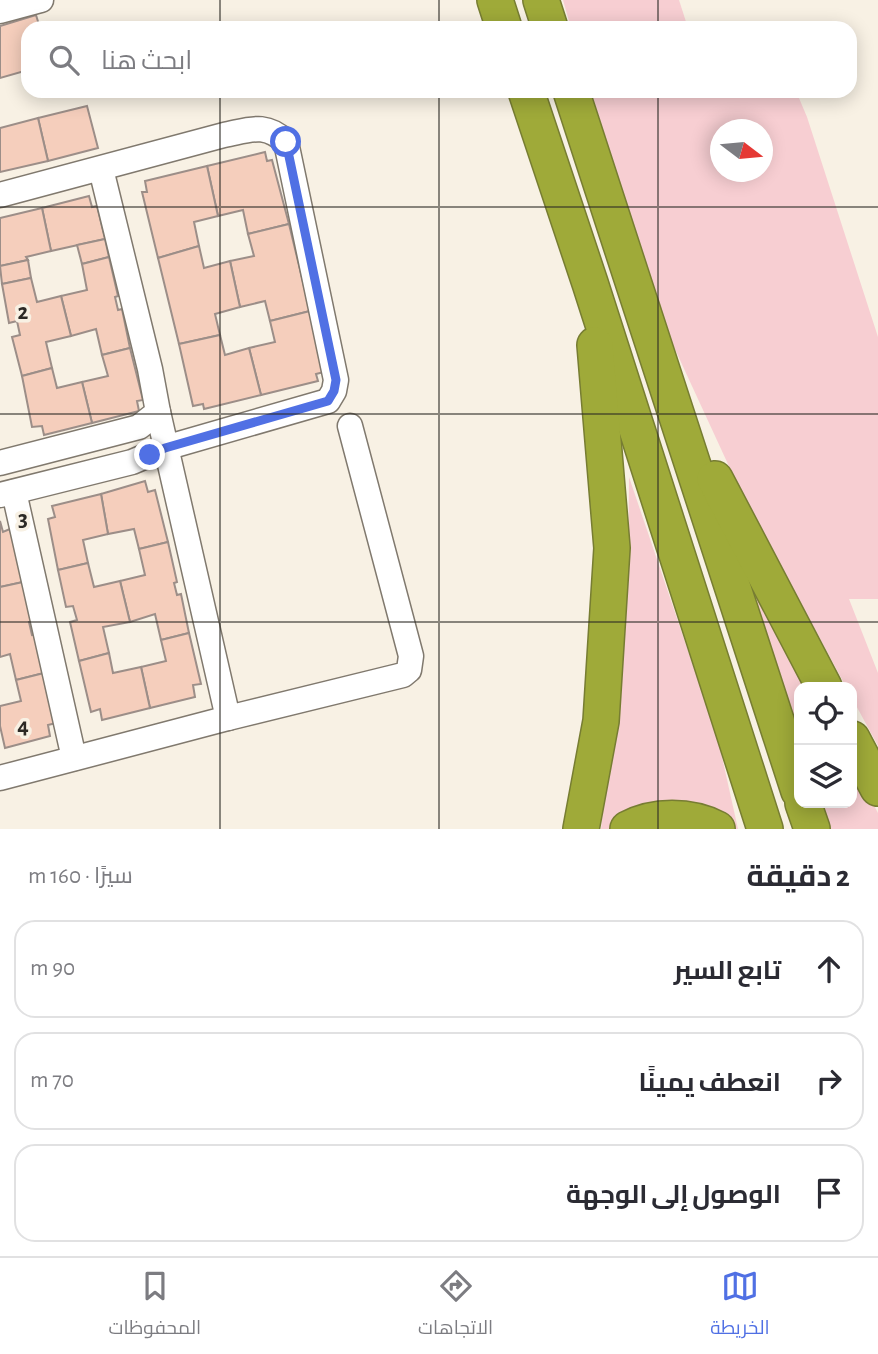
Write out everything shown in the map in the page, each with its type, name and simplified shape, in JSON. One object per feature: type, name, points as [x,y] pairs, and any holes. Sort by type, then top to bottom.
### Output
[{"type":"highway","points":[[495,0],[502,21]]},
{"type":"highway","points":[[541,0],[548,21]]},
{"type":"highway","points":[[528,98],[765,829]]},
{"type":"highway","points":[[573,98],[794,776]]},
{"type":"highway","points":[[631,276],[715,478],[821,682]]},
{"type":"highway","points":[[581,829],[601,721],[612,548],[590,282]]},
{"type":"highway","points":[[855,745],[878,788]]},
{"type":"highway","points":[[805,808],[812,829]]},
{"type":"highway","points":[[628,829],[662,818],[692,821],[717,829]]},
{"type":"street","points":[[0,11],[41,0]]},
{"type":"street","points":[[0,195],[257,128],[268,129],[286,142],[336,380],[328,401],[165,448],[132,462],[7,494],[74,758]]},
{"type":"street","points":[[101,169],[150,369],[165,448],[228,718]]},
{"type":"street","points":[[0,463],[139,427],[158,412]]},
{"type":"street","points":[[0,778],[403,675],[408,670],[411,656],[350,425]]},
{"type":"shaded area","points":[[563,0],[679,0],[686,21],[569,21]]},
{"type":"shaded area","points":[[593,98],[799,98],[878,337],[878,599],[849,599],[878,673],[878,746],[857,707],[857,682],[843,682],[739,488],[662,321]]},
{"type":"shaded area","points":[[629,477],[718,739],[738,829],[601,829],[628,581]]},
{"type":"shaded area","points":[[728,544],[809,682],[794,682],[794,732]]},
{"type":"shaded area","points":[[857,773],[878,813],[878,829],[828,829],[821,808],[857,808]]},
{"type":"building","points":[[36,15],[38,21],[21,21],[21,72],[0,78],[0,26]]},
{"type":"building","points":[[87,106],[98,148],[48,161],[38,118]]},
{"type":"building","points":[[38,118],[48,161],[0,172],[0,128]]},
{"type":"building","points":[[265,152],[267,161],[272,160],[289,224],[248,234],[243,210],[218,216],[207,166]]},
{"type":"building","points":[[207,166],[218,216],[194,222],[199,246],[158,258],[142,192],[147,192],[145,181]]},
{"type":"building","points":[[89,196],[92,207],[97,206],[105,239],[51,251],[42,208]]},
{"type":"building","points":[[42,208],[51,251],[26,257],[28,260],[0,266],[0,218]]},
{"type":"building","points":[[289,224],[310,311],[270,321],[265,301],[240,307],[230,261],[254,256],[248,234]]},
{"type":"building","points":[[105,239],[109,257],[82,264],[77,245]]},
{"type":"building","points":[[199,246],[204,268],[230,261],[240,307],[215,314],[220,335],[179,344],[158,258]]},
{"type":"building","points":[[109,257],[118,296],[115,297],[118,310],[122,309],[130,348],[102,355],[96,329],[71,336],[61,296],[87,290],[82,264]]},
{"type":"building","points":[[28,260],[31,278],[2,284],[0,266]]},
{"type":"building","points":[[31,278],[37,302],[61,296],[71,336],[46,342],[52,368],[22,376],[12,337],[20,335],[17,321],[9,323],[2,284]]},
{"type":"building","points":[[310,311],[324,372],[316,374],[318,381],[261,395],[249,348],[275,342],[270,321]]},
{"type":"building","points":[[220,335],[225,355],[249,348],[261,395],[204,409],[203,404],[193,406],[179,344]]},
{"type":"building","points":[[130,348],[143,400],[137,401],[139,411],[92,423],[82,382],[108,376],[102,355]]},
{"type":"building","points":[[52,368],[57,388],[82,382],[92,423],[44,435],[42,426],[32,427],[22,376]]},
{"type":"building","points":[[145,481],[148,492],[155,490],[168,542],[139,549],[134,529],[108,534],[101,494]]},
{"type":"building","points":[[101,494],[108,534],[83,540],[88,563],[58,570],[48,519],[55,517],[52,506]]},
{"type":"building","points":[[0,521],[3,532],[10,529],[23,582],[0,587]]},
{"type":"building","points":[[168,542],[177,582],[174,583],[177,595],[181,594],[189,633],[161,640],[155,614],[130,622],[120,581],[145,575],[139,549]]},
{"type":"building","points":[[88,563],[94,587],[120,581],[130,622],[103,627],[109,653],[79,661],[70,622],[77,620],[73,606],[66,607],[58,570]]},
{"type":"building","points":[[23,582],[32,622],[29,622],[32,635],[36,634],[44,673],[16,680],[10,654],[0,657],[0,587]]},
{"type":"building","points":[[189,633],[201,684],[193,685],[195,697],[150,708],[141,667],[166,661],[161,640]]},
{"type":"building","points":[[109,653],[113,673],[141,667],[150,708],[102,720],[100,709],[91,712],[79,661]]},
{"type":"building","points":[[44,673],[56,723],[48,725],[50,736],[5,748],[0,726],[0,706],[21,701],[16,680]]},
{"type":"route","points":[[150,455],[165,448],[328,401],[334,391],[336,380],[286,142]]}]
